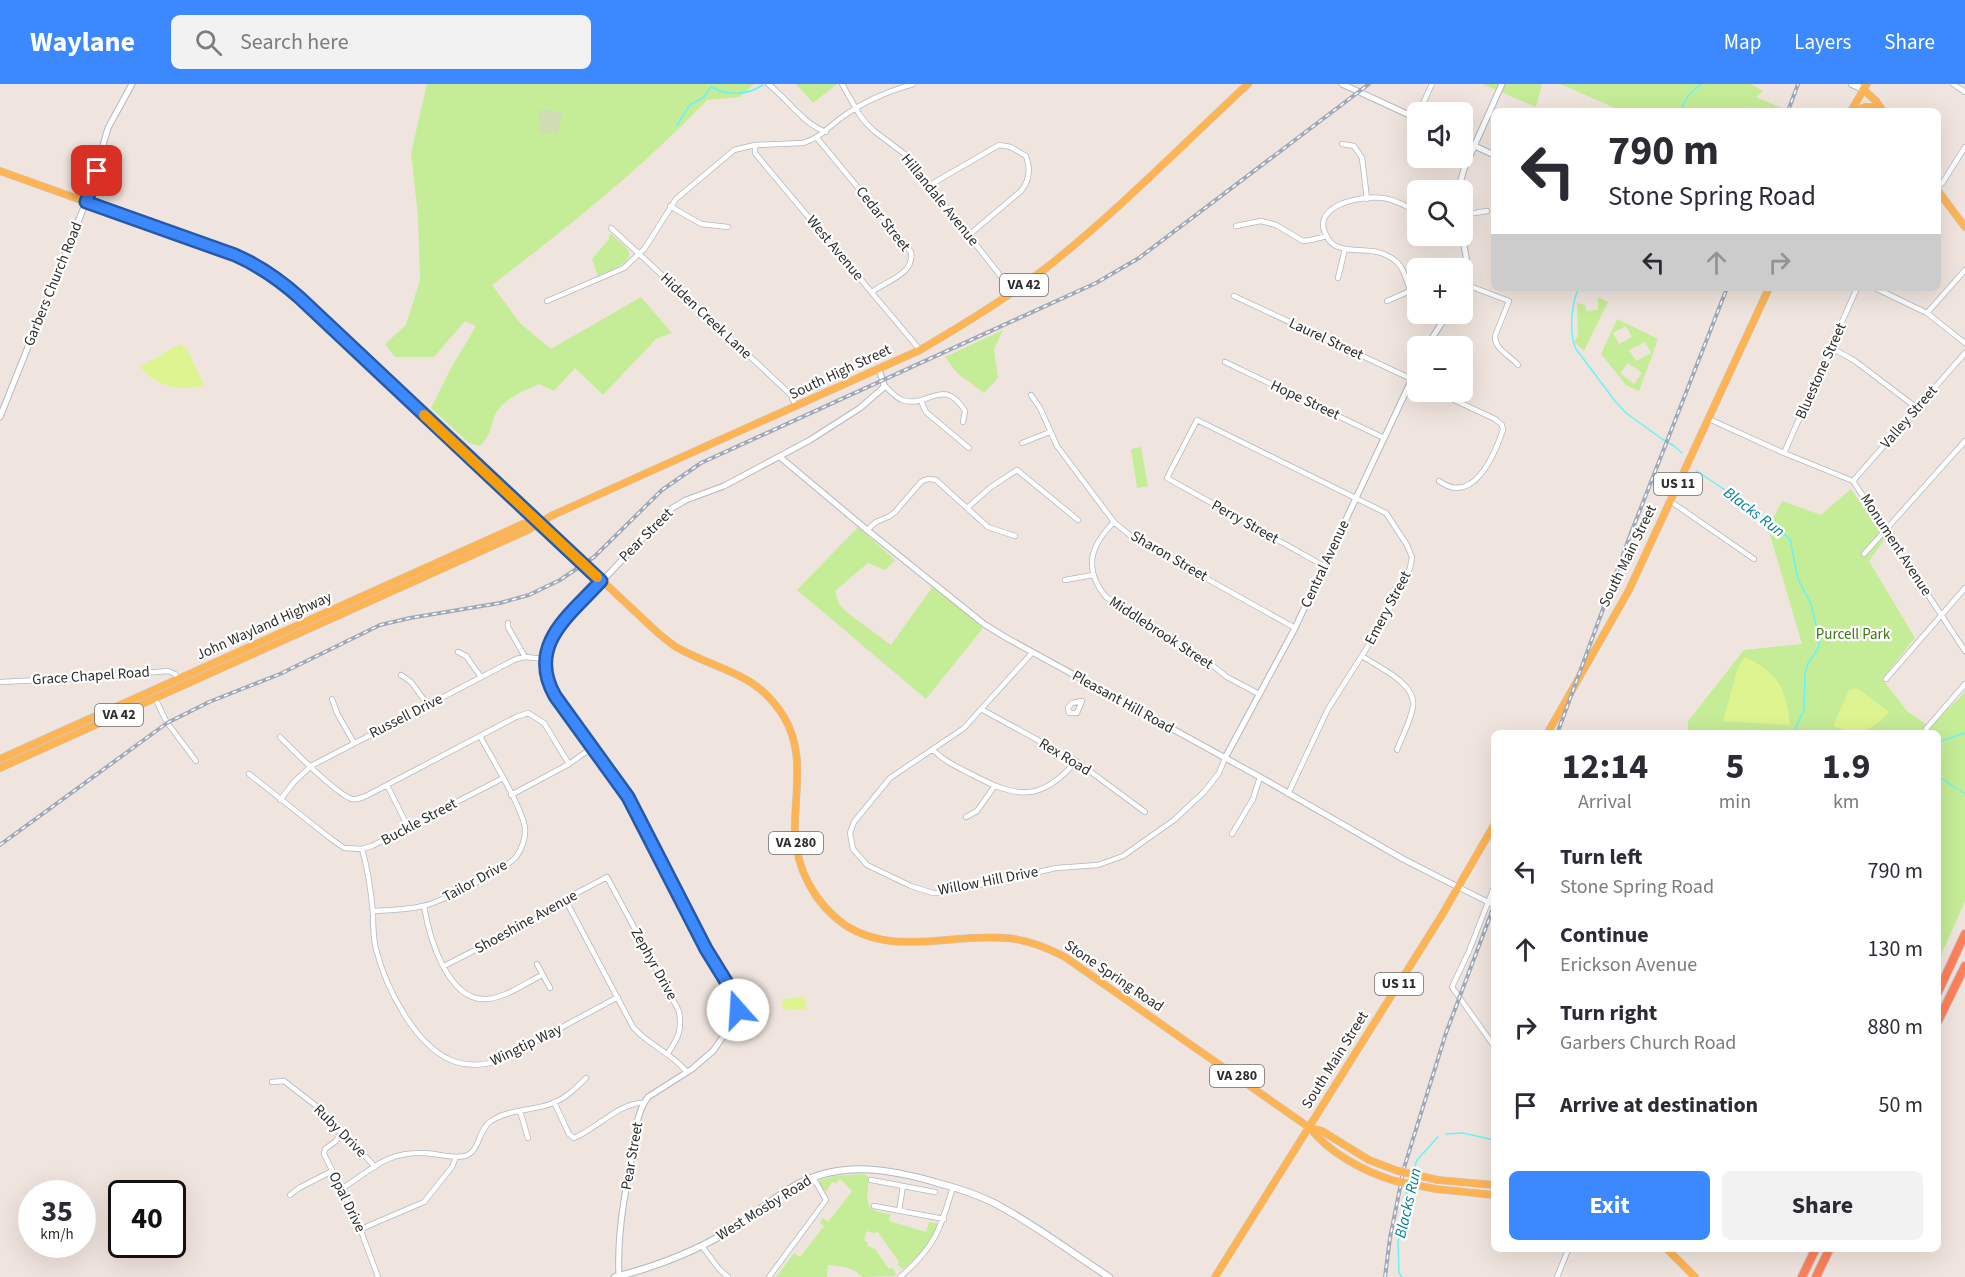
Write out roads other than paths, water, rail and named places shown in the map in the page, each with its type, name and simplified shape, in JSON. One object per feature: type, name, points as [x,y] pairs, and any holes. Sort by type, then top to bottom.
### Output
[{"type":"highway","points":[[1941,986],[1965,934]]},
{"type":"highway","points":[[1941,1016],[1965,966]]},
{"type":"highway","points":[[1802,1277],[1814,1252]]},
{"type":"highway","points":[[1816,1277],[1828,1252]]},
{"type":"main road","name":"South High Street","points":[[386,594],[528,530],[540,522],[879,370],[962,326],[1045,269],[1091,231],[1248,84]]},
{"type":"main road","points":[[1852,84],[1865,87],[1880,108]]},
{"type":"main road","points":[[1854,108],[1865,87]]},
{"type":"main road","name":"Stone Spring Road","points":[[0,171],[235,255],[257,265],[300,298],[658,633],[675,646],[756,685],[774,703],[794,740],[798,764],[795,833],[798,857],[809,885],[819,900],[845,925],[868,937],[890,942],[1005,938],[1032,943],[1054,952],[1310,1128],[1317,1138],[1344,1157],[1381,1176],[1395,1180],[1436,1189],[1491,1195]]},
{"type":"main road","points":[[1941,193],[1965,226]]},
{"type":"main road","name":"South Main Street","points":[[1549,730],[1624,598],[1768,291]]},
{"type":"main road","name":"John Wayland Highway","points":[[0,759],[523,524],[540,522]]},
{"type":"main road","name":"John Wayland Highway","points":[[0,768],[386,594]]},
{"type":"main road","name":"South Main Street","points":[[1215,1277],[1310,1128],[1491,830]]},
{"type":"main road","name":"Stone Spring Road","points":[[1310,1128],[1322,1131],[1369,1160],[1398,1171],[1438,1180],[1491,1185]]},
{"type":"main road","name":"West Mosby Road","points":[[617,1276],[658,1264],[702,1246],[794,1186],[813,1177],[843,1170],[882,1170],[903,1173],[979,1196],[1002,1208],[1109,1277]]},
{"type":"main road","points":[[1670,1252],[1695,1277]]},
{"type":"street","name":"Garbers Church Road","points":[[0,417],[86,202],[108,128],[132,84]]},
{"type":"street","points":[[768,84],[808,122],[826,132]]},
{"type":"street","name":"Hillandale Avenue","points":[[842,84],[859,114],[874,131],[906,155],[1013,292]]},
{"type":"street","points":[[547,301],[620,270],[639,255],[650,241],[670,206],[681,193],[734,150],[755,145],[802,143],[818,138],[838,119],[856,108],[886,92],[913,84]]},
{"type":"street","points":[[1342,84],[1407,112]]},
{"type":"street","points":[[1424,102],[1432,84]]},
{"type":"street","points":[[1492,108],[1502,84]]},
{"type":"street","points":[[1953,84],[1965,92]]},
{"type":"street","points":[[1461,180],[1491,109]]},
{"type":"street","name":"Cedar Street","points":[[818,138],[910,252],[912,261],[907,270],[872,292]]},
{"type":"street","points":[[1342,144],[1354,146],[1360,154],[1367,199]]},
{"type":"street","name":"West Avenue","points":[[755,145],[756,153],[764,164],[920,350]]},
{"type":"street","points":[[930,185],[999,146],[1011,147],[1026,156],[1029,170],[1026,185],[969,235]]},
{"type":"street","points":[[1475,146],[1491,154]]},
{"type":"street","points":[[1941,185],[1965,147]]},
{"type":"street","points":[[1407,207],[1390,199],[1378,198],[1342,203],[1329,210],[1324,221],[1327,236],[1333,245],[1345,249],[1375,251],[1390,257],[1403,269],[1407,282]]},
{"type":"street","points":[[670,206],[701,224],[728,227]]},
{"type":"street","points":[[1473,213],[1487,211]]},
{"type":"street","points":[[1236,226],[1263,221],[1276,225],[1305,241],[1327,236]]},
{"type":"street","name":"Hidden Creek Lane","points":[[611,228],[791,395],[796,407]]},
{"type":"street","points":[[1338,278],[1345,249]]},
{"type":"street","points":[[1928,312],[1965,270]]},
{"type":"street","points":[[1473,287],[1508,299],[1510,302],[1495,341],[1497,347],[1518,365]]},
{"type":"street","name":"Bluestone Street","points":[[1784,453],[1856,291]]},
{"type":"street","points":[[1882,291],[1928,312],[1965,343]]},
{"type":"street","points":[[1387,302],[1407,292]]},
{"type":"street","name":"Laurel Street","points":[[1234,296],[1407,378]]},
{"type":"street","points":[[1433,336],[1441,324]]},
{"type":"street","points":[[1832,348],[1855,361],[1917,408]]},
{"type":"street","name":"Valley Street","points":[[1853,481],[1965,353]]},
{"type":"street","name":"Hope Street","points":[[1225,363],[1384,438]]},
{"type":"street","points":[[879,370],[884,386],[904,401],[921,401],[935,394],[945,394],[951,397],[965,411],[963,422]]},
{"type":"street","name":"Pear Street","points":[[617,1276],[621,1223],[643,1103],[648,1097],[687,1072],[713,1051],[732,1024],[738,1004],[732,989],[706,949],[628,797],[550,687],[545,659],[552,636],[669,510],[686,500],[724,486],[780,457],[860,408],[884,386]]},
{"type":"street","name":"Central Avenue","points":[[1225,758],[1295,628],[1384,438],[1407,394]]},
{"type":"street","name":"Sharon Street","points":[[1030,395],[1040,408],[1057,446],[1114,522],[1132,537],[1295,628]]},
{"type":"street","points":[[921,401],[926,412],[969,448]]},
{"type":"street","points":[[1439,481],[1453,488],[1475,482],[1485,469],[1503,430],[1502,425],[1496,419],[1459,402]]},
{"type":"street","name":"Monument Avenue","points":[[1708,419],[1853,481],[1965,651]]},
{"type":"street","name":"Perry Street","points":[[1197,420],[1167,478],[1324,566]]},
{"type":"street","name":"Emery Street","points":[[1197,420],[1386,513],[1407,545],[1412,558],[1410,568],[1382,624],[1328,709],[1288,794]]},
{"type":"street","points":[[1022,443],[1050,432]]},
{"type":"street","points":[[1864,554],[1965,441]]},
{"type":"street","name":"Pleasant Hill Road","points":[[780,457],[984,624],[1032,653],[1260,777],[1403,859],[1491,904]]},
{"type":"street","points":[[967,508],[991,487],[1017,470],[1078,519]]},
{"type":"street","points":[[867,530],[876,522],[890,516],[925,479],[936,480],[991,528],[1016,536]]},
{"type":"street","points":[[1670,501],[1754,559]]},
{"type":"street","points":[[1065,580],[1093,574],[1092,563],[1097,542],[1114,522]]},
{"type":"street","name":"Middlebrook Street","points":[[1093,574],[1101,591],[1110,601],[1212,665],[1227,677],[1259,694]]},
{"type":"street","points":[[1887,679],[1965,588]]},
{"type":"street","points":[[508,623],[525,657]]},
{"type":"street","points":[[458,652],[466,656],[481,677]]},
{"type":"street","name":"Willow Hill Drive","points":[[1032,653],[964,728],[890,778],[854,822],[850,833],[853,849],[867,865],[911,886],[933,893],[1056,868],[1098,865],[1123,856],[1173,820],[1204,792],[1219,773],[1225,758]]},
{"type":"street","points":[[1362,656],[1404,684],[1412,694],[1413,707],[1397,750]]},
{"type":"street","name":"Russell Drive","points":[[280,800],[311,766],[354,743],[516,660],[525,657],[545,659]]},
{"type":"street","name":"Grace Chapel Road","points":[[0,682],[168,671],[175,674],[178,679]]},
{"type":"street","points":[[401,675],[411,682],[428,705]]},
{"type":"street","points":[[1926,729],[1965,684]]},
{"type":"street","points":[[155,698],[166,721],[196,761]]},
{"type":"street","points":[[332,699],[354,743]]},
{"type":"street","name":"Rex Road","points":[[981,709],[1076,761],[1144,812]]},
{"type":"street","points":[[280,737],[338,791],[350,799],[358,800],[516,717],[528,713],[544,723],[569,764]]},
{"type":"street","name":"Tailor Drive","points":[[372,911],[435,903],[498,870],[518,855],[523,843],[525,827],[480,736]]},
{"type":"street","points":[[511,795],[569,764],[593,747]]},
{"type":"street","points":[[933,750],[942,759],[994,787],[1012,793],[1030,793],[1047,788],[1065,775],[1076,761]]},
{"type":"street","name":"Buckle Street","points":[[249,774],[344,848],[362,849],[372,846],[502,778]]},
{"type":"street","points":[[1232,834],[1253,800],[1260,777]]},
{"type":"street","points":[[387,785],[408,827]]},
{"type":"street","points":[[966,817],[977,811],[994,787]]},
{"type":"street","name":"Wingtip Way","points":[[362,849],[367,868],[375,948],[399,1005],[405,1017],[434,1049],[455,1062],[488,1065],[501,1060],[618,997]]},
{"type":"street","name":"Shoeshine Avenue","points":[[444,966],[528,923],[565,899],[607,877]]},
{"type":"street","name":"Zephyr Drive","points":[[607,877],[680,1011],[681,1026],[676,1041],[668,1053]]},
{"type":"street","points":[[1491,895],[1452,987],[1491,1042]]},
{"type":"street","points":[[565,899],[633,1027],[639,1034],[679,1062],[687,1072]]},
{"type":"street","points":[[424,906],[432,941],[444,966],[454,983],[470,997],[495,998],[542,975]]},
{"type":"street","points":[[537,964],[549,988]]},
{"type":"street","points":[[361,1229],[424,1202],[452,1167],[456,1157],[466,1156],[472,1152],[488,1123],[498,1117],[554,1102],[564,1097],[586,1078]]},
{"type":"street","name":"Ruby Drive","points":[[272,1082],[284,1081],[319,1108],[375,1167],[388,1158],[401,1154],[434,1153],[456,1157]]},
{"type":"street","points":[[554,1102],[569,1134],[574,1138],[622,1110],[634,1104],[643,1103]]},
{"type":"street","points":[[520,1112],[528,1138]]},
{"type":"street","name":"Opal Drive","points":[[341,1133],[324,1152],[361,1229],[378,1277]]},
{"type":"street","points":[[341,1189],[375,1167]]},
{"type":"street","points":[[290,1195],[332,1171]]},
{"type":"street","points":[[769,1277],[826,1200],[813,1177]]},
{"type":"street","points":[[871,1180],[935,1192]]},
{"type":"street","points":[[899,1211],[903,1186]]},
{"type":"street","points":[[900,1277],[926,1253],[936,1237],[953,1187]]},
{"type":"street","points":[[874,1206],[944,1219]]},
{"type":"street","points":[[702,1246],[719,1269],[729,1277]]},
{"type":"street","points":[[1557,1277],[1567,1252]]},
{"type":"waterway","name":"Blacks Run","points":[[1682,108],[1688,96],[1701,84]]},
{"type":"waterway","points":[[677,125],[690,105],[704,97],[711,87],[737,94],[757,89],[763,85]]},
{"type":"waterway","name":"Blacks Run","points":[[1578,291],[1572,318],[1572,335],[1576,349],[1626,413],[1682,453]]},
{"type":"waterway","name":"Blacks Run","points":[[1697,471],[1765,517],[1790,539],[1798,579],[1811,604],[1820,641],[1805,673],[1804,710],[1795,730]]},
{"type":"waterway","points":[[1941,741],[1965,733]]},
{"type":"waterway","points":[[1941,778],[1956,788]]},
{"type":"waterway","points":[[1959,790],[1965,794]]},
{"type":"waterway","name":"Blacks Run","points":[[1446,1134],[1463,1133],[1491,1139]]},
{"type":"waterway","name":"Blacks Run","points":[[1413,1172],[1417,1160],[1438,1137]]},
{"type":"waterway","name":"Blacks Run","points":[[1402,1277],[1399,1273],[1398,1242],[1406,1215],[1406,1196],[1409,1185]]},
{"type":"railway","points":[[0,845],[167,723],[209,702],[280,674],[380,625],[500,603],[529,595],[560,580],[594,557],[662,490],[701,463],[1096,283],[1139,258],[1369,84]]},
{"type":"railway","points":[[1789,108],[1798,84]]},
{"type":"railway","points":[[1558,730],[1631,533],[1726,291]]},
{"type":"railway","points":[[1385,1277],[1404,1168],[1446,1033],[1491,914]]},
{"type":"park label","name":"Purcell Park","points":[[1853,634]]}]
